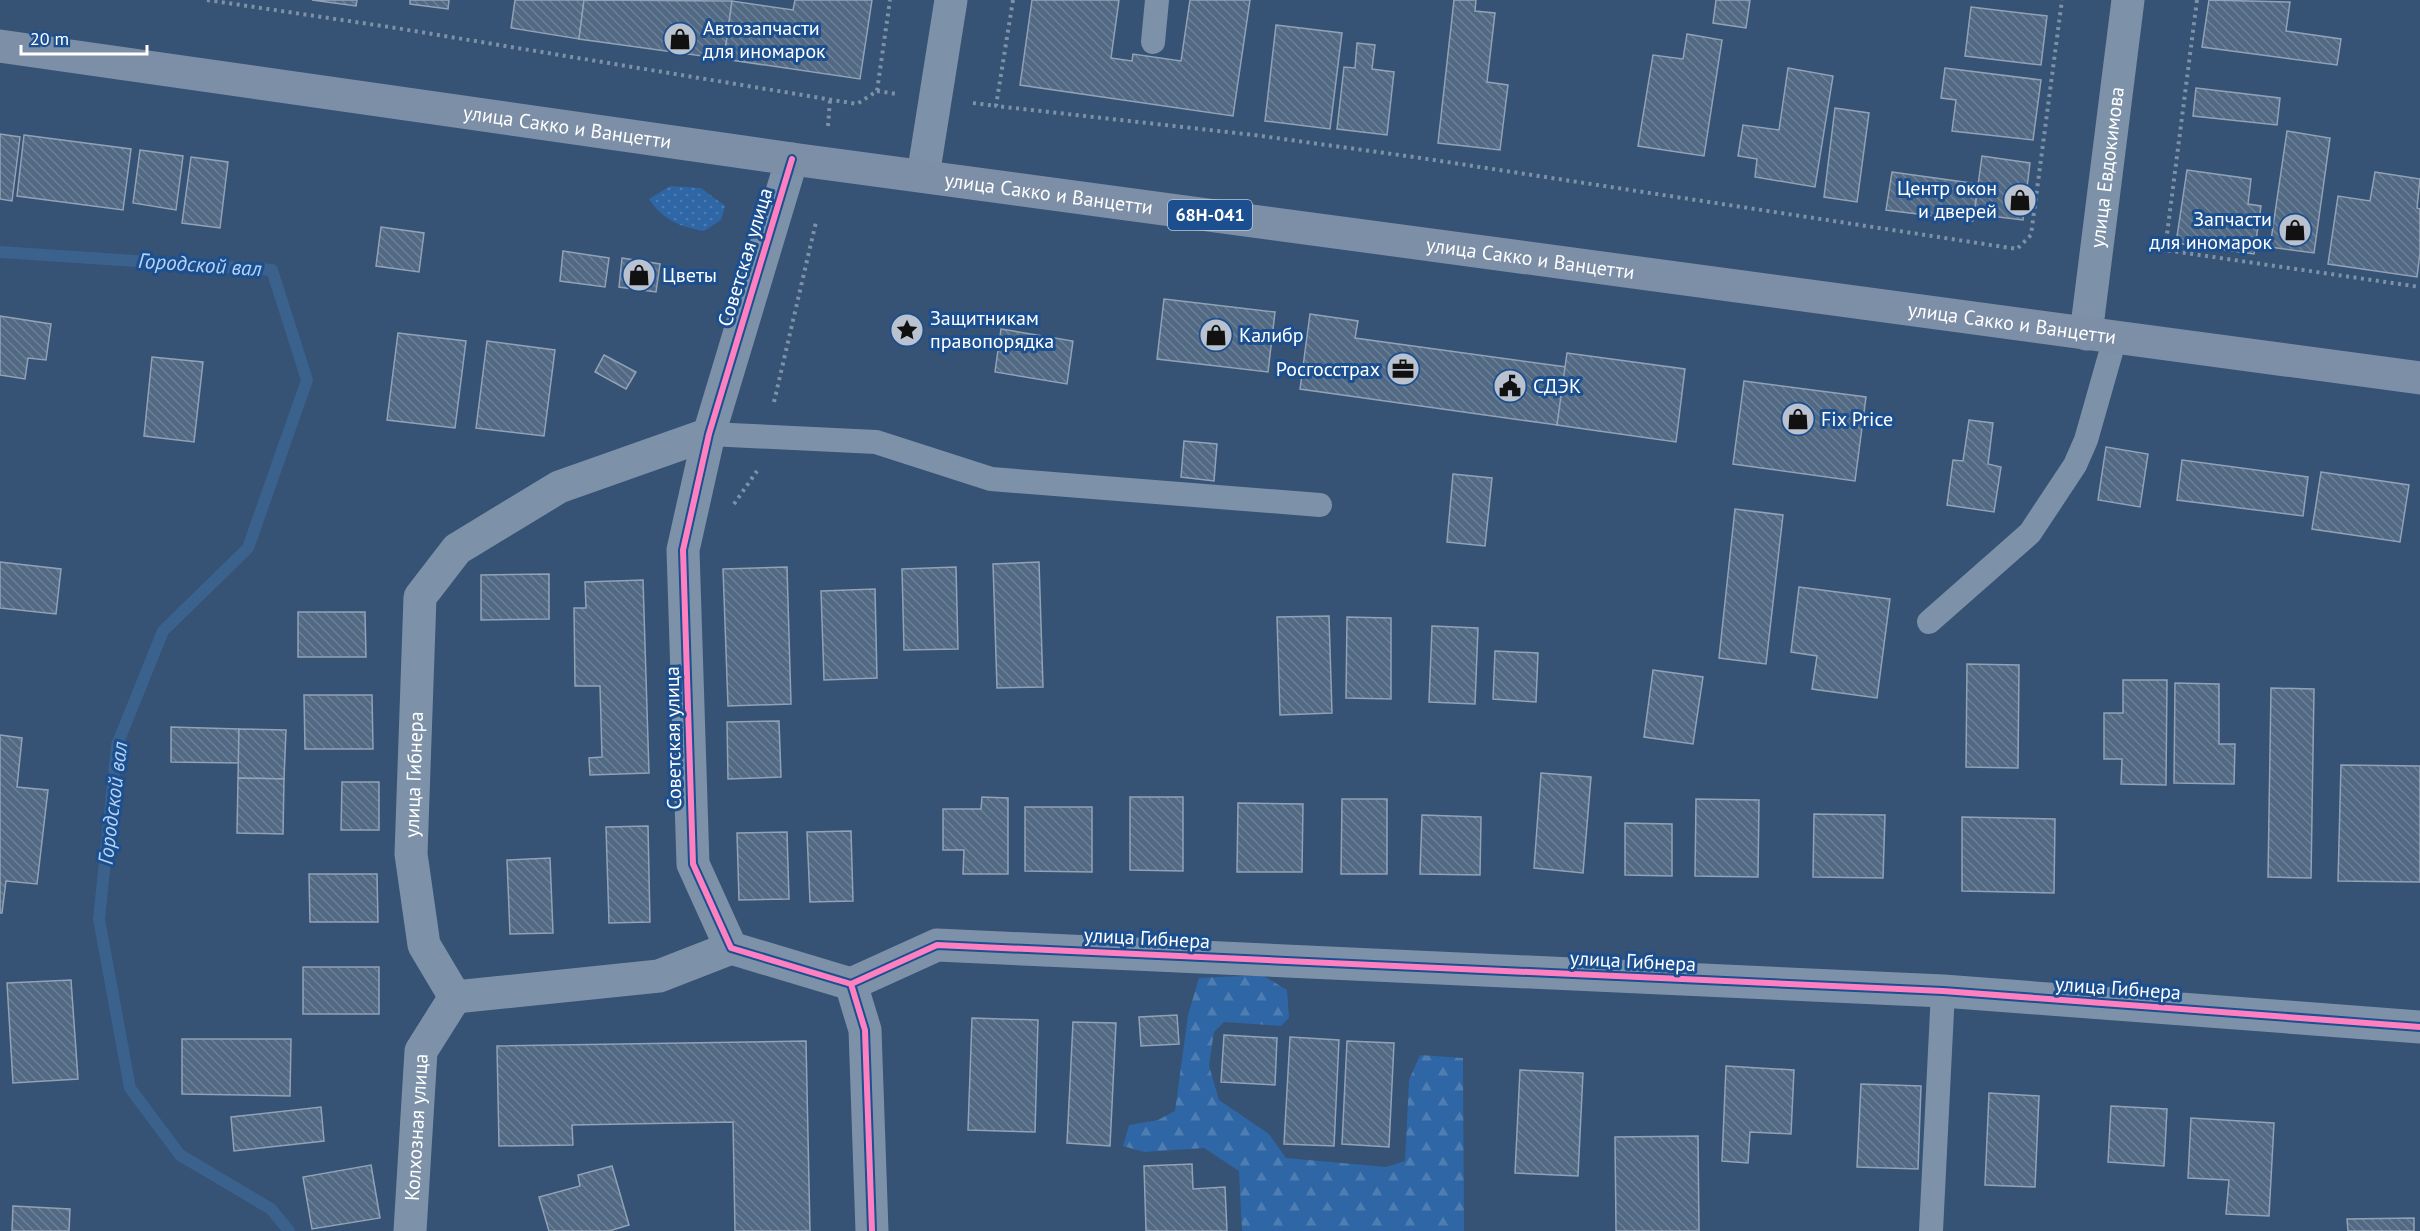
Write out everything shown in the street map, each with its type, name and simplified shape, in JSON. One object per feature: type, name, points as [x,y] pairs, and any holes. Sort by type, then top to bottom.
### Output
[{"type":"main road","name":"улица Сакко и Ванцетти","points":[[0,46],[792,159],[2420,378]]},
{"type":"street","points":[[923,176],[951,0]]},
{"type":"street","name":"улица Евдокимова","points":[[2100,336],[2128,0]]},
{"type":"street","name":"Советская улица","points":[[731,948],[693,864],[683,550],[709,434],[792,159]]},
{"type":"street","name":"улица Гибнера","points":[[455,997],[424,945],[411,854],[420,597],[458,549],[559,487],[709,434]]},
{"type":"street","name":"улица Гибнера","points":[[851,984],[937,945],[1942,991],[2420,1027]]},
{"type":"street","points":[[455,997],[659,976],[731,948],[851,984],[866,1030],[873,1231]]},
{"type":"street","name":"Колхозная улица","points":[[410,1231],[421,1051],[455,997]]},
{"type":"lane","points":[[1153,42],[1157,0]]},
{"type":"lane","points":[[1929,622],[2030,533],[2075,465],[2086,440],[2100,336]]},
{"type":"lane","points":[[709,434],[876,442],[991,479],[1320,505]]},
{"type":"lane","points":[[1931,1231],[1942,991]]},
{"type":"path","points":[[207,0],[396,28],[857,104],[876,91],[890,0]]},
{"type":"path","points":[[1013,0],[996,106],[1254,135],[1414,156],[2017,249],[2031,235],[2062,0]]},
{"type":"path","points":[[2197,0],[2165,250],[2420,287]]},
{"type":"path","points":[[731,508],[756,474],[766,435],[818,215],[830,100]]},
{"type":"green space","points":[[670,186],[701,188],[725,206],[721,220],[704,231],[680,225],[666,217],[649,199]]},
{"type":"green space","points":[[1262,975],[1287,990],[1289,1018],[1281,1026],[1224,1022],[1214,1032],[1209,1066],[1219,1100],[1269,1134],[1286,1158],[1386,1167],[1405,1161],[1409,1080],[1420,1055],[1463,1058],[1464,1231],[1242,1231],[1239,1171],[1204,1148],[1144,1152],[1123,1146],[1129,1125],[1158,1120],[1175,1111],[1188,1015],[1199,978]]},
{"type":"building","points":[[312,0],[357,0],[356,6]]},
{"type":"building","points":[[410,0],[449,0],[448,9],[410,4]]},
{"type":"building","points":[[515,0],[584,0],[579,39],[511,28]]},
{"type":"building","points":[[584,0],[732,1],[724,59],[579,39]]},
{"type":"building","points":[[795,0],[872,0],[860,79],[724,59],[732,1],[793,10]]},
{"type":"building","points":[[1032,0],[1119,0],[1111,58],[1132,61],[1133,54],[1181,61],[1190,0],[1250,0],[1233,116],[1020,85]]},
{"type":"building","points":[[1454,0],[1476,0],[1475,11],[1495,13],[1487,82],[1508,85],[1500,150],[1438,143]]},
{"type":"building","points":[[1716,0],[1750,0],[1746,28],[1713,23]]},
{"type":"building","points":[[2209,0],[2290,2],[2286,31],[2341,39],[2337,65],[2202,47]]},
{"type":"building","points":[[1971,7],[2047,16],[2041,65],[1965,56]]},
{"type":"building","points":[[1276,25],[1342,33],[1330,129],[1265,121]]},
{"type":"building","points":[[1687,34],[1722,40],[1704,156],[1638,146],[1653,55],[1683,59]]},
{"type":"building","points":[[1357,43],[1375,45],[1372,69],[1394,72],[1387,135],[1337,129],[1344,67],[1355,68]]},
{"type":"building","points":[[1788,68],[1833,76],[1815,187],[1755,177],[1757,159],[1738,156],[1743,125],[1779,130]]},
{"type":"building","points":[[1945,68],[2041,80],[2033,140],[1952,131],[1956,100],[1941,98]]},
{"type":"building","points":[[2196,88],[2280,98],[2277,125],[2193,116]]},
{"type":"building","points":[[1835,108],[1869,113],[1857,202],[1824,197]]},
{"type":"building","points":[[2287,131],[2330,138],[2314,253],[2270,247]]},
{"type":"building","points":[[0,134],[20,137],[12,201],[0,199]]},
{"type":"building","points":[[24,135],[131,149],[123,210],[17,196]]},
{"type":"building","points":[[140,150],[183,156],[176,210],[133,203]]},
{"type":"building","points":[[1982,156],[2030,163],[2023,220],[1974,214]]},
{"type":"building","points":[[191,157],[228,162],[220,228],[182,223]]},
{"type":"building","points":[[2187,170],[2251,179],[2248,204],[2261,206],[2254,254],[2176,243]]},
{"type":"building","points":[[1892,172],[1978,184],[1973,221],[1886,210]]},
{"type":"building","points":[[2375,172],[2420,179],[2417,208],[2420,209],[2420,253],[2417,277],[2328,264],[2338,196],[2370,201]]},
{"type":"building","points":[[381,227],[424,233],[419,272],[376,266]]},
{"type":"building","points":[[563,251],[609,258],[605,287],[560,281]]},
{"type":"building","name":"Цветы","points":[[622,258],[660,264],[656,292],[619,287]]},
{"type":"building","name":"Калибр","points":[[1164,299],[1275,312],[1268,372],[1157,359]]},
{"type":"building","points":[[1310,314],[1358,321],[1355,338],[1566,367],[1557,425],[1300,389]]},
{"type":"building","points":[[0,316],[51,324],[46,360],[28,358],[25,379],[0,375]]},
{"type":"building","points":[[1001,329],[1073,341],[1067,384],[995,372]]},
{"type":"building","points":[[398,333],[466,341],[455,428],[387,420]]},
{"type":"building","points":[[487,341],[555,350],[544,436],[476,428]]},
{"type":"building","points":[[1567,353],[1685,369],[1676,442],[1557,425]]},
{"type":"building","points":[[604,355],[636,372],[626,389],[595,372]]},
{"type":"building","points":[[152,357],[203,362],[194,442],[144,436]]},
{"type":"building","points":[[1744,381],[1866,397],[1855,481],[1733,464]]},
{"type":"building","points":[[1969,420],[1993,423],[1988,464],[2001,467],[1994,512],[1947,505],[1953,460],[1963,461]]},
{"type":"building","points":[[1184,441],[1217,444],[1214,481],[1181,477]]},
{"type":"building","points":[[2106,447],[2148,454],[2140,507],[2098,500]]},
{"type":"building","points":[[2182,460],[2308,477],[2303,516],[2177,500]]},
{"type":"building","points":[[2321,472],[2409,485],[2400,542],[2312,529]]},
{"type":"building","points":[[1453,474],[1492,478],[1485,546],[1447,542]]},
{"type":"building","points":[[1735,509],[1783,515],[1766,664],[1719,658]]},
{"type":"building","points":[[0,562],[61,569],[56,614],[0,608]]},
{"type":"building","points":[[1039,562],[1043,687],[997,688],[993,564]]},
{"type":"building","points":[[787,567],[791,704],[728,706],[723,569]]},
{"type":"building","points":[[956,567],[958,649],[904,650],[902,569]]},
{"type":"building","points":[[549,574],[549,619],[481,620],[481,575]]},
{"type":"building","points":[[643,580],[649,773],[590,775],[589,758],[602,757],[600,686],[575,686],[574,608],[586,608],[585,582]]},
{"type":"building","points":[[1799,587],[1890,599],[1877,698],[1812,689],[1817,656],[1791,652]]},
{"type":"building","points":[[875,589],[877,678],[824,680],[821,591]]},
{"type":"building","points":[[298,612],[365,612],[366,657],[298,657]]},
{"type":"building","points":[[1329,616],[1332,713],[1280,715],[1277,617]]},
{"type":"building","points":[[1347,617],[1391,618],[1391,699],[1346,698]]},
{"type":"building","points":[[1432,626],[1478,628],[1475,704],[1429,702]]},
{"type":"building","points":[[1495,651],[1538,653],[1536,702],[1493,699]]},
{"type":"building","points":[[1967,664],[2019,665],[2018,768],[1966,767]]},
{"type":"building","points":[[1653,670],[1703,677],[1693,744],[1644,737]]},
{"type":"building","points":[[2123,680],[2167,680],[2166,785],[2121,784],[2122,759],[2104,759],[2104,713],[2123,713]]},
{"type":"building","points":[[2175,683],[2219,684],[2219,744],[2235,744],[2234,784],[2174,783]]},
{"type":"building","points":[[2271,688],[2314,689],[2311,878],[2268,877]]},
{"type":"building","points":[[304,695],[372,695],[373,749],[305,749]]},
{"type":"building","points":[[779,721],[781,777],[728,779],[727,722]]},
{"type":"building","points":[[171,727],[239,729],[239,763],[171,762]]},
{"type":"building","points":[[239,729],[286,730],[284,779],[238,778]]},
{"type":"building","points":[[0,735],[22,738],[17,787],[48,790],[37,884],[6,881],[2,913],[0,913]]},
{"type":"building","points":[[2341,765],[2420,766],[2420,882],[2338,881]]},
{"type":"building","points":[[1541,773],[1591,777],[1583,873],[1534,868]]},
{"type":"building","points":[[238,778],[284,779],[283,834],[237,833]]},
{"type":"building","points":[[342,782],[379,782],[379,830],[341,830]]},
{"type":"building","points":[[982,797],[1008,798],[1008,874],[963,874],[964,850],[943,850],[943,809],[981,809]]},
{"type":"building","points":[[1130,797],[1183,797],[1183,871],[1130,870]]},
{"type":"building","points":[[1342,799],[1387,799],[1387,874],[1341,874]]},
{"type":"building","points":[[1696,799],[1759,800],[1758,877],[1695,876]]},
{"type":"building","points":[[1238,803],[1303,804],[1302,872],[1237,872]]},
{"type":"building","points":[[1025,807],[1092,807],[1092,872],[1025,871]]},
{"type":"building","points":[[1814,814],[1885,815],[1883,878],[1813,877]]},
{"type":"building","points":[[1422,815],[1481,817],[1480,875],[1420,874]]},
{"type":"building","points":[[1962,817],[2055,819],[2054,893],[1962,891]]},
{"type":"building","points":[[1625,823],[1672,824],[1672,876],[1625,875]]},
{"type":"building","points":[[648,826],[650,922],[609,923],[606,827]]},
{"type":"building","points":[[851,831],[853,901],[810,902],[807,832]]},
{"type":"building","points":[[787,832],[789,899],[739,900],[737,833]]},
{"type":"building","points":[[550,858],[553,933],[510,934],[507,860]]},
{"type":"building","points":[[309,874],[377,874],[378,922],[310,922]]},
{"type":"building","points":[[303,967],[379,967],[379,1014],[303,1014]]},
{"type":"building","points":[[71,980],[78,1079],[13,1083],[7,983]]},
{"type":"building","points":[[1177,1015],[1179,1044],[1141,1046],[1139,1017]]},
{"type":"building","points":[[972,1018],[1038,1020],[1035,1132],[968,1130]]},
{"type":"building","points":[[1073,1022],[1116,1023],[1110,1146],[1067,1143]]},
{"type":"building","points":[[1224,1035],[1277,1038],[1275,1085],[1221,1082]]},
{"type":"building","points":[[1290,1037],[1339,1040],[1334,1146],[1284,1144]]},
{"type":"building","points":[[182,1039],[291,1039],[290,1096],[182,1094]]},
{"type":"building","points":[[806,1041],[810,1231],[735,1231],[733,1122],[572,1125],[573,1145],[499,1146],[497,1046]]},
{"type":"building","points":[[1347,1041],[1394,1043],[1389,1147],[1342,1144]]},
{"type":"building","points":[[1726,1066],[1794,1070],[1791,1134],[1750,1132],[1748,1163],[1722,1161]]},
{"type":"building","points":[[1520,1070],[1583,1073],[1578,1176],[1515,1173]]},
{"type":"building","points":[[1861,1084],[1921,1086],[1918,1169],[1857,1167]]},
{"type":"building","points":[[1989,1093],[2039,1096],[2035,1187],[1985,1185]]},
{"type":"building","points":[[2111,1106],[2167,1109],[2164,1166],[2108,1162]]},
{"type":"building","points":[[321,1107],[324,1141],[234,1151],[231,1117]]},
{"type":"building","points":[[2191,1118],[2274,1123],[2269,1216],[2226,1214],[2229,1180],[2188,1178]]},
{"type":"building","points":[[1698,1136],[1699,1231],[1616,1231],[1615,1137]]},
{"type":"building","points":[[1192,1164],[1193,1189],[1225,1187],[1227,1231],[1146,1231],[1144,1166]]},
{"type":"building","points":[[371,1165],[380,1218],[312,1229],[303,1177]]},
{"type":"building","points":[[612,1166],[629,1225],[609,1231],[549,1231],[539,1197],[580,1186],[578,1175]]},
{"type":"building","points":[[13,1206],[70,1209],[69,1231],[12,1231]]},
{"type":"building","points":[[2414,1218],[2414,1231],[2348,1231],[2347,1219]]},
{"type":"waterway","name":"Городской вал","points":[[0,252],[272,270],[307,380],[248,548],[163,631],[117,745],[99,919],[130,1088],[180,1155],[271,1209],[289,1231]]},
{"type":"cycle path","points":[[792,159],[709,434],[683,550],[693,864],[731,948],[851,984],[865,1030],[872,1231]]},
{"type":"cycle path","points":[[851,984],[937,945],[1943,991],[2420,1027]]},
{"type":"place","name":"Автозапчасти для иномарок","points":[[680,39]]},
{"type":"place","name":"Центр окон и дверей","points":[[2020,200]]},
{"type":"place","name":"Запчасти для иномарок","points":[[2295,230]]},
{"type":"place","name":"Цветы","points":[[639,275]]},
{"type":"place","name":"Защитникам правопорядка","points":[[907,330]]},
{"type":"place","name":"Калибр","points":[[1216,335]]},
{"type":"place","name":"Росгосстрах","points":[[1403,369]]},
{"type":"place","name":"СДЭК","points":[[1510,386]]},
{"type":"place","name":"Fix Price","points":[[1798,419]]}]
